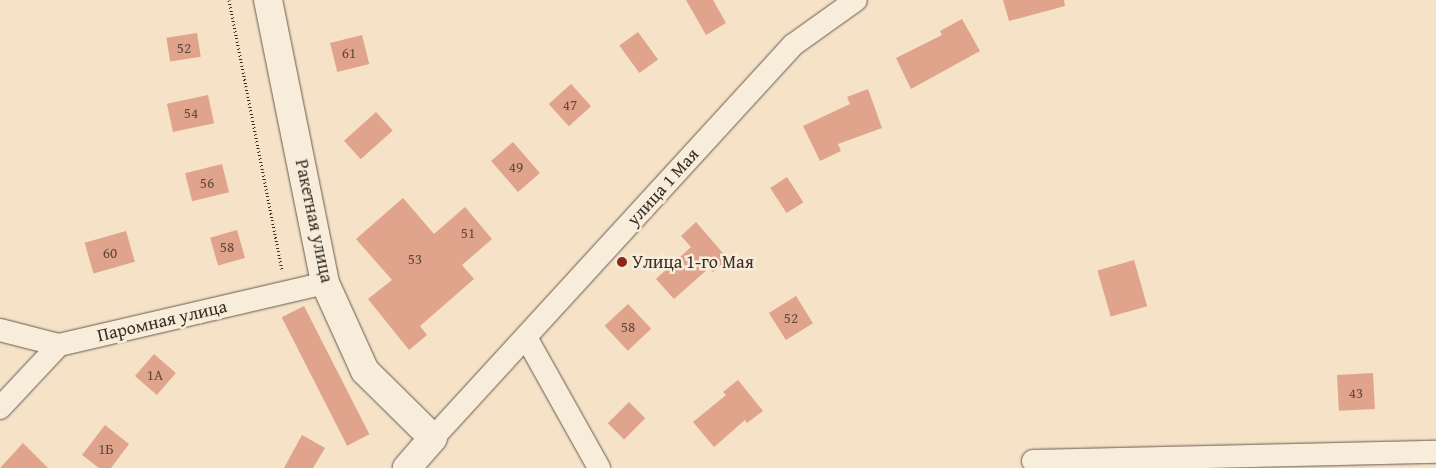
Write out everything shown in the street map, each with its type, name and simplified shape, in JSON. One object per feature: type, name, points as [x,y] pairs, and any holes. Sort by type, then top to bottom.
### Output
[{"type":"main road","name":"Ракетная улица","points":[[268,0],[325,283],[365,371],[433,438]]},
{"type":"main road","points":[[407,468],[433,438]]},
{"type":"street","name":"улица 1 Мая","points":[[433,438],[527,339],[793,45],[856,0]]},
{"type":"street","name":"Паромная улица","points":[[0,330],[59,345],[325,283]]},
{"type":"street","points":[[527,339],[599,468]]},
{"type":"street","points":[[0,408],[59,345]]},
{"type":"street","points":[[1033,461],[1436,452]]},
{"type":"path","points":[[229,0],[286,292]]},
{"type":"building","points":[[686,0],[713,0],[726,23],[706,35]]},
{"type":"building","points":[[1003,0],[1064,0],[1065,6],[1009,21]]},
{"type":"building","points":[[962,19],[980,51],[911,89],[896,58],[942,35],[940,31]]},
{"type":"building","points":[[638,32],[658,60],[639,73],[619,46]]},
{"type":"building","points":[[197,33],[201,57],[170,62],[166,38]]},
{"type":"building","points":[[362,35],[369,64],[337,72],[330,43]]},
{"type":"building","points":[[571,84],[591,106],[569,126],[549,104]]},
{"type":"building","points":[[868,89],[882,128],[838,144],[841,151],[820,161],[803,126],[850,104],[847,97]]},
{"type":"building","points":[[208,95],[214,123],[173,132],[167,104]]},
{"type":"building","points":[[376,112],[393,131],[361,159],[344,141]]},
{"type":"building","points":[[513,142],[540,173],[518,192],[491,161]]},
{"type":"building","points":[[222,164],[229,192],[192,201],[185,173]]},
{"type":"building","points":[[787,177],[803,202],[787,213],[770,188]]},
{"type":"building","points":[[403,198],[434,234],[465,207],[492,239],[462,265],[474,279],[420,326],[427,335],[409,350],[368,299],[392,280],[356,239]]},
{"type":"building","points":[[696,222],[728,259],[713,272],[709,268],[674,299],[656,279],[691,247],[681,236]]},
{"type":"building","points":[[237,230],[245,258],[218,266],[210,238]]},
{"type":"building","points":[[126,231],[135,262],[93,274],[85,243]]},
{"type":"building","points":[[1134,260],[1147,306],[1111,317],[1097,270]]},
{"type":"building","points":[[796,296],[813,323],[786,340],[769,313]]},
{"type":"building","points":[[628,304],[651,329],[628,351],[605,326]]},
{"type":"building","points":[[304,306],[369,434],[347,446],[282,317]]},
{"type":"building","points":[[154,354],[176,373],[157,395],[135,376]]},
{"type":"building","points":[[1373,373],[1375,409],[1339,411],[1337,375]]},
{"type":"building","points":[[738,380],[763,411],[747,423],[745,420],[714,447],[693,422],[726,395],[723,392]]},
{"type":"building","points":[[629,402],[645,418],[624,439],[608,423]]},
{"type":"building","points":[[105,425],[129,444],[111,468],[99,468],[82,455]]},
{"type":"building","points":[[302,435],[325,448],[313,468],[284,468]]},
{"type":"building","points":[[23,443],[48,468],[0,468]]},
{"type":"place","name":"Улица 1-го Мая","points":[[622,262]]}]
